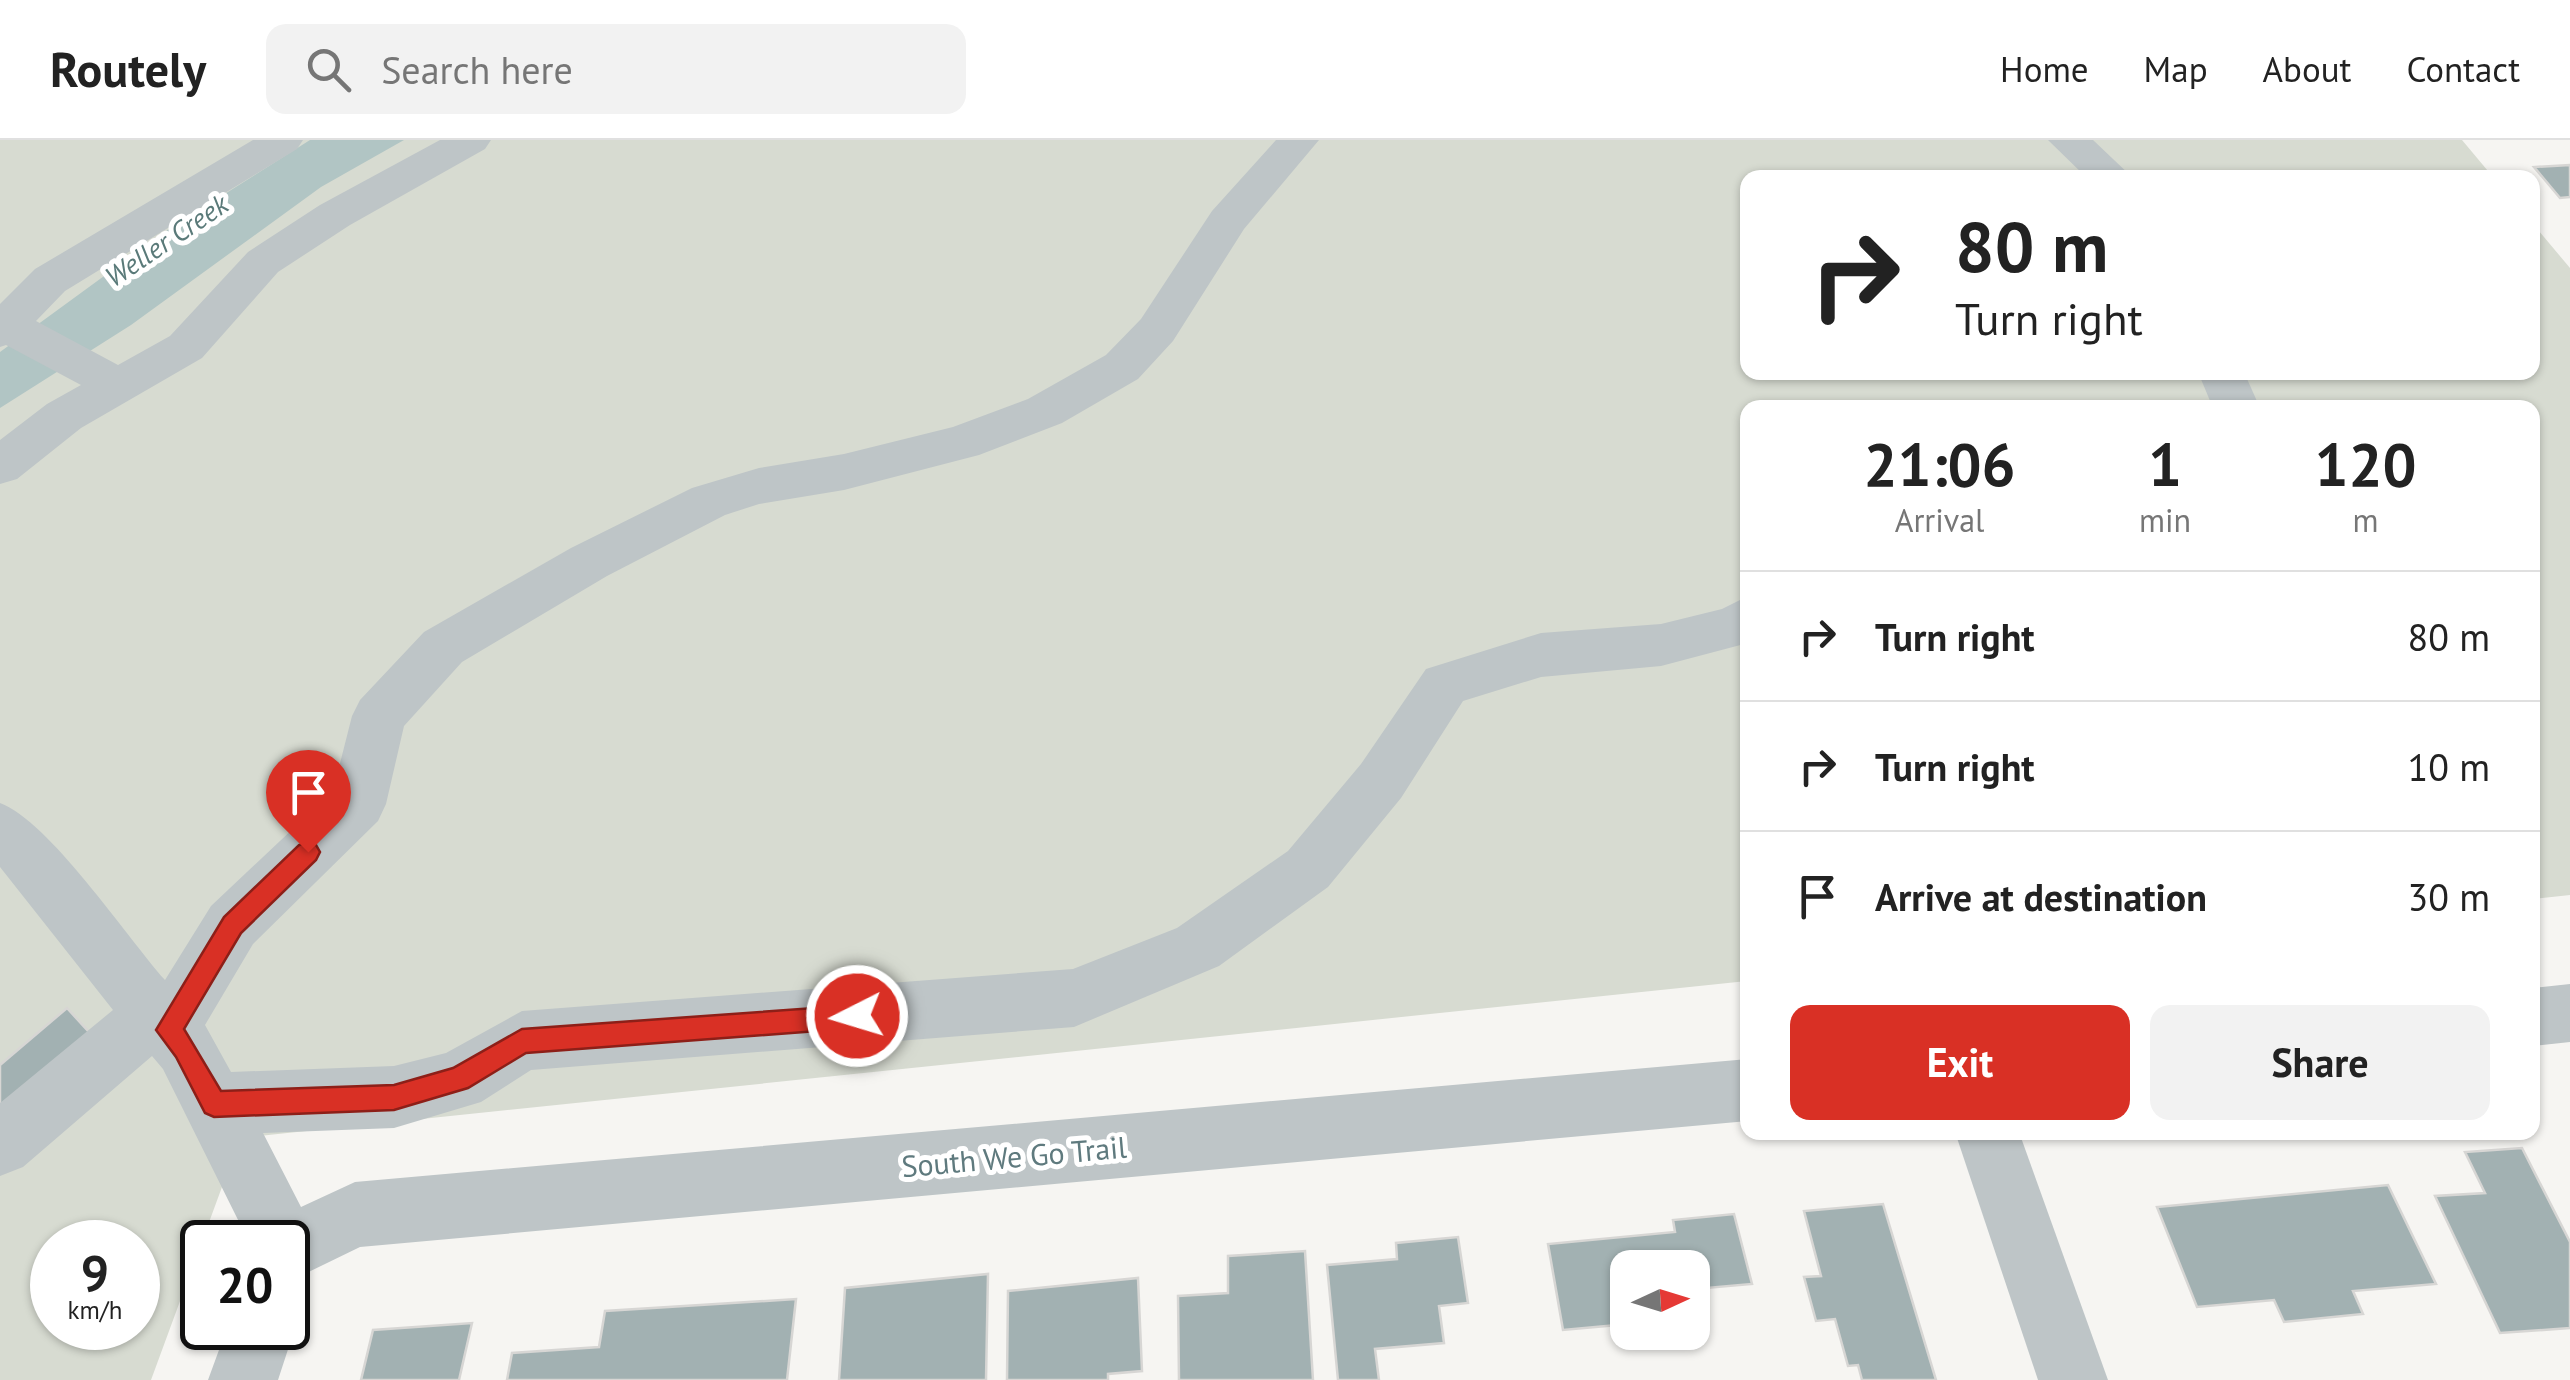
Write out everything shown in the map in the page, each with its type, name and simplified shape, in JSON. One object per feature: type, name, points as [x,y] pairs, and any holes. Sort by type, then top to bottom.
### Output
[{"type":"street","points":[[109,380],[8,329],[50,280],[284,140]]},
{"type":"street","points":[[0,466],[109,380],[186,347],[263,262],[335,215],[471,140]]},
{"type":"street","points":[[0,1144],[162,1022],[232,925],[358,804],[379,716],[443,648],[589,562],[708,502],[759,486],[844,472],[962,443],[1045,410],[1122,367],[1157,330],[1199,270],[1226,221],[1298,140]]},
{"type":"street","points":[[2068,140],[2104,170]]},
{"type":"street","points":[[214,1104],[394,1098],[458,1080],[522,1041],[1074,998],[1198,947],[1308,869],[1381,781],[1445,685],[1541,655],[1661,645],[1740,624]]},
{"type":"street","points":[[0,828],[34,862],[185,1048],[273,1220]]},
{"type":"street","points":[[2540,1016],[2570,1014]]},
{"type":"street","name":"South We Go Trail","points":[[310,1238],[355,1216],[1740,1091]]},
{"type":"street","points":[[1990,1140],[2073,1380]]},
{"type":"street","points":[[242,1380],[253,1350]]},
{"type":"shaded area","points":[[0,140],[2462,140],[2487,170],[1740,170],[1740,380],[2540,380],[2540,232],[2570,268],[2570,895],[2540,898],[2540,400],[1740,400],[1740,982],[240,1138],[210,1220],[180,1220],[180,1301],[151,1380],[0,1380]]},
{"type":"water","name":"Weller Creek","points":[[310,140],[404,140],[321,187],[131,325],[0,408],[0,352],[163,233]]},
{"type":"building","points":[[2570,165],[2570,197],[2560,198],[2534,167]]},
{"type":"building","points":[[67,1008],[99,1043],[0,1127],[0,1065]]},
{"type":"building","points":[[2522,1148],[2570,1242],[2570,1328],[2500,1333],[2435,1196],[2485,1193],[2465,1152]]},
{"type":"building","points":[[2388,1185],[2436,1284],[2353,1291],[2363,1314],[2284,1322],[2274,1300],[2197,1307],[2157,1207]]},
{"type":"building","points":[[1883,1204],[1936,1380],[1862,1380],[1858,1365],[1848,1366],[1835,1319],[1816,1321],[1804,1277],[1821,1276],[1804,1211]]},
{"type":"building","points":[[1734,1214],[1752,1284],[1710,1288],[1710,1250],[1610,1250],[1610,1326],[1563,1330],[1548,1244],[1675,1232],[1673,1220]]},
{"type":"building","points":[[1458,1237],[1468,1303],[1439,1306],[1444,1343],[1375,1349],[1379,1380],[1338,1380],[1327,1265],[1397,1259],[1396,1243]]},
{"type":"building","points":[[1305,1251],[1313,1380],[1179,1380],[1178,1296],[1228,1293],[1228,1256]]},
{"type":"building","points":[[988,1274],[986,1380],[839,1380],[845,1288]]},
{"type":"building","points":[[1138,1278],[1142,1371],[1108,1374],[1108,1380],[1007,1380],[1008,1291]]},
{"type":"building","points":[[796,1299],[787,1380],[507,1380],[512,1353],[599,1347],[605,1311]]},
{"type":"building","points":[[472,1323],[459,1380],[361,1380],[373,1330]]},
{"type":"route","points":[[308,852],[232,925],[169,1030],[185,1048],[214,1104],[394,1098],[458,1080],[522,1041],[857,1016]]}]
